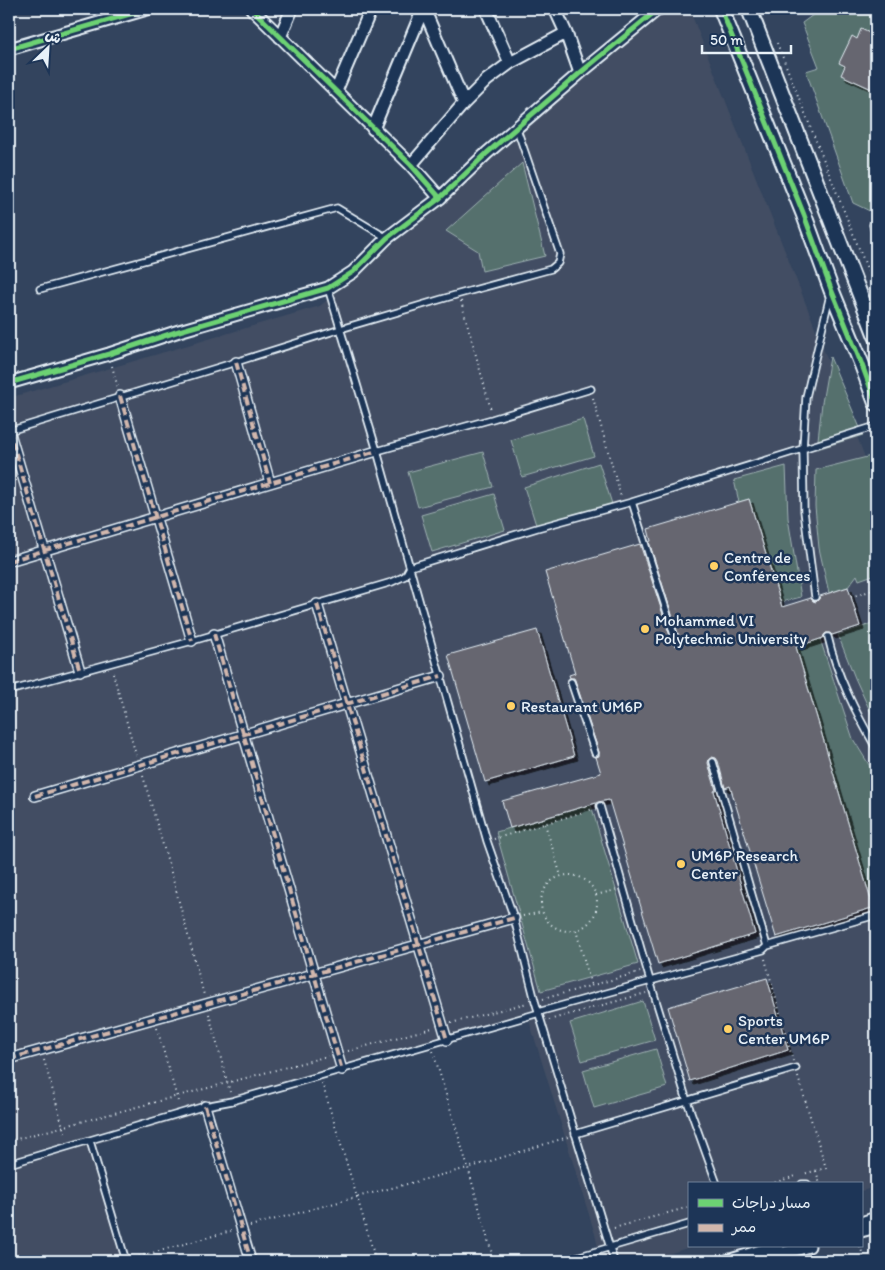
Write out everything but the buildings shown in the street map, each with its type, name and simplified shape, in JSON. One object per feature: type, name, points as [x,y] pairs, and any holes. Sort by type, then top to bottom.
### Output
[{"type":"street","points":[[9,49],[148,9]]},
{"type":"street","points":[[252,9],[411,165],[440,198]]},
{"type":"street","points":[[280,37],[292,9]]},
{"type":"street","points":[[336,91],[371,9]]},
{"type":"street","points":[[373,128],[424,9]]},
{"type":"street","points":[[424,9],[464,104]]},
{"type":"street","points":[[486,9],[510,63]]},
{"type":"street","points":[[555,9],[566,33],[580,73]]},
{"type":"street","points":[[721,9],[804,215],[876,402]]},
{"type":"street","points":[[749,9],[875,330]]},
{"type":"street","points":[[9,383],[328,288],[353,272],[387,238],[440,198],[487,153],[652,11]]},
{"type":"street","points":[[411,165],[487,80],[510,63],[566,33]]},
{"type":"street","points":[[236,362],[270,483]]},
{"type":"street","points":[[120,396],[192,641]]},
{"type":"street","points":[[9,430],[80,671]]},
{"type":"street","points":[[9,561],[377,451]]},
{"type":"street","points":[[317,604],[447,1040]]},
{"type":"street","points":[[214,634],[342,1070]]},
{"type":"street","points":[[35,796],[441,676]]},
{"type":"street","points":[[9,1059],[514,918]]},
{"type":"street","points":[[205,1106],[251,1261]]},
{"type":"street","points":[[862,1222],[876,1218]]},
{"type":"street","points":[[862,1231],[876,1227]]},
{"type":"street","points":[[727,1261],[771,1248]]},
{"type":"street","points":[[756,1261],[802,1248]]},
{"type":"lane","points":[[9,430],[340,329],[551,269],[558,263],[560,254],[517,129]]},
{"type":"lane","points":[[40,289],[337,208],[387,238]]},
{"type":"lane","points":[[876,214],[873,226],[876,237]]},
{"type":"lane","points":[[328,288],[377,451],[487,841],[514,918],[541,1023],[614,1261]]},
{"type":"lane","points":[[815,597],[804,511],[803,449],[806,396],[831,289]]},
{"type":"lane","points":[[377,451],[591,389]]},
{"type":"lane","points":[[9,691],[192,641],[392,582],[405,576],[410,567],[537,528],[632,502],[876,426]]},
{"type":"lane","points":[[632,502],[676,641]]},
{"type":"lane","points":[[828,637],[848,694],[876,748]]},
{"type":"lane","points":[[571,682],[595,753]]},
{"type":"lane","points":[[713,762],[765,948]]},
{"type":"lane","points":[[600,806],[650,981],[687,1101],[716,1182]]},
{"type":"lane","points":[[9,1164],[205,1106],[232,1101],[431,1045],[538,1012],[876,915]]},
{"type":"lane","points":[[575,1134],[796,1068]]},
{"type":"lane","points":[[90,1141],[126,1261]]},
{"type":"lane","points":[[563,1261],[688,1224]]},
{"type":"path","points":[[774,36],[876,292]]},
{"type":"path","points":[[459,294],[490,404],[492,419]]},
{"type":"path","points":[[109,354],[120,396]]},
{"type":"path","points":[[591,389],[623,504]]},
{"type":"path","points":[[851,597],[876,589]]},
{"type":"path","points":[[110,662],[174,883],[232,1101]]},
{"type":"path","points":[[487,841],[600,806]]},
{"type":"path","points":[[546,824],[561,876]]},
{"type":"path","points":[[570,874],[580,876],[594,888],[596,895],[597,906],[595,915],[589,923],[576,930],[565,931],[558,928],[551,924],[542,912],[542,894],[553,879],[561,876],[570,874]]},
{"type":"path","points":[[596,895],[623,888]]},
{"type":"path","points":[[514,918],[542,912]]},
{"type":"path","points":[[576,930],[591,985]]},
{"type":"path","points":[[765,948],[796,1068],[826,1168],[777,1182]]},
{"type":"path","points":[[9,1141],[647,970]]},
{"type":"path","points":[[541,1023],[653,991]]},
{"type":"path","points":[[154,1019],[182,1113]]},
{"type":"path","points":[[431,1045],[494,1261]]},
{"type":"path","points":[[41,1050],[69,1147]]},
{"type":"path","points":[[320,1076],[376,1261]]},
{"type":"path","points":[[357,1197],[468,1168],[575,1134]]},
{"type":"path","points":[[816,1171],[819,1182]]},
{"type":"path","points":[[605,1231],[688,1207]]},
{"type":"path","points":[[861,1248],[865,1261]]},
{"type":"shaded area","points":[[661,9],[682,9],[692,16],[876,486],[876,1187],[862,1191],[862,1182],[688,1182],[688,1248],[647,1261],[601,1261],[595,1234],[528,1017],[96,1144],[128,1261],[9,1261],[9,398],[320,306]]},
{"type":"green space","points":[[821,9],[876,9],[876,214],[853,203],[806,71],[819,67],[802,23]]},
{"type":"green space","points":[[522,163],[545,256],[482,271],[478,251],[446,231]]},
{"type":"green space","points":[[830,357],[863,435],[817,449],[822,403]]},
{"type":"green space","points":[[583,419],[594,456],[522,477],[511,440]]},
{"type":"green space","points":[[483,452],[493,487],[418,507],[408,472]]},
{"type":"green space","points":[[871,456],[876,471],[876,574],[859,580],[857,575],[848,587],[829,593],[819,548],[815,506],[816,470]]},
{"type":"green space","points":[[599,463],[612,504],[537,528],[524,487]]},
{"type":"green space","points":[[786,466],[788,518],[801,597],[781,602],[749,499],[739,502],[734,480]]},
{"type":"green space","points":[[494,494],[505,530],[432,552],[421,515]]},
{"type":"green space","points":[[876,619],[876,724],[838,635],[871,624],[871,621]]},
{"type":"green space","points":[[820,639],[853,739],[876,776],[875,907],[870,897],[796,647]]},
{"type":"green space","points":[[591,805],[638,964],[541,991],[496,832]]},
{"type":"green space","points":[[643,1001],[655,1040],[582,1061],[570,1023]]},
{"type":"green space","points":[[656,1049],[667,1087],[594,1108],[583,1070]]},
{"type":"marked path","points":[[236,362],[270,483]]},
{"type":"marked path","points":[[120,396],[192,641]]},
{"type":"marked path","points":[[9,430],[80,671]]},
{"type":"marked path","points":[[9,561],[377,451]]},
{"type":"marked path","points":[[317,604],[447,1040]]},
{"type":"marked path","points":[[214,634],[342,1070]]},
{"type":"marked path","points":[[35,796],[441,676]]},
{"type":"marked path","points":[[9,1059],[514,918]]},
{"type":"marked path","points":[[205,1106],[251,1261]]},
{"type":"cycle path","points":[[9,49],[147,9]]},
{"type":"cycle path","points":[[252,9],[411,165],[440,198]]},
{"type":"cycle path","points":[[9,383],[328,288],[353,272],[387,238],[440,198],[487,153],[658,9]]},
{"type":"cycle path","points":[[721,9],[804,215],[876,403]]},
{"type":"place","name":"Centre de Conférences","points":[[714,566]]},
{"type":"place","name":"Mohammed VI Polytechnic University","points":[[645,629]]},
{"type":"place","name":"Restaurant UM6P","points":[[511,706]]},
{"type":"place","name":"UM6P Research Center","points":[[681,864]]},
{"type":"place","name":"Sports Center UM6P","points":[[728,1029]]}]
